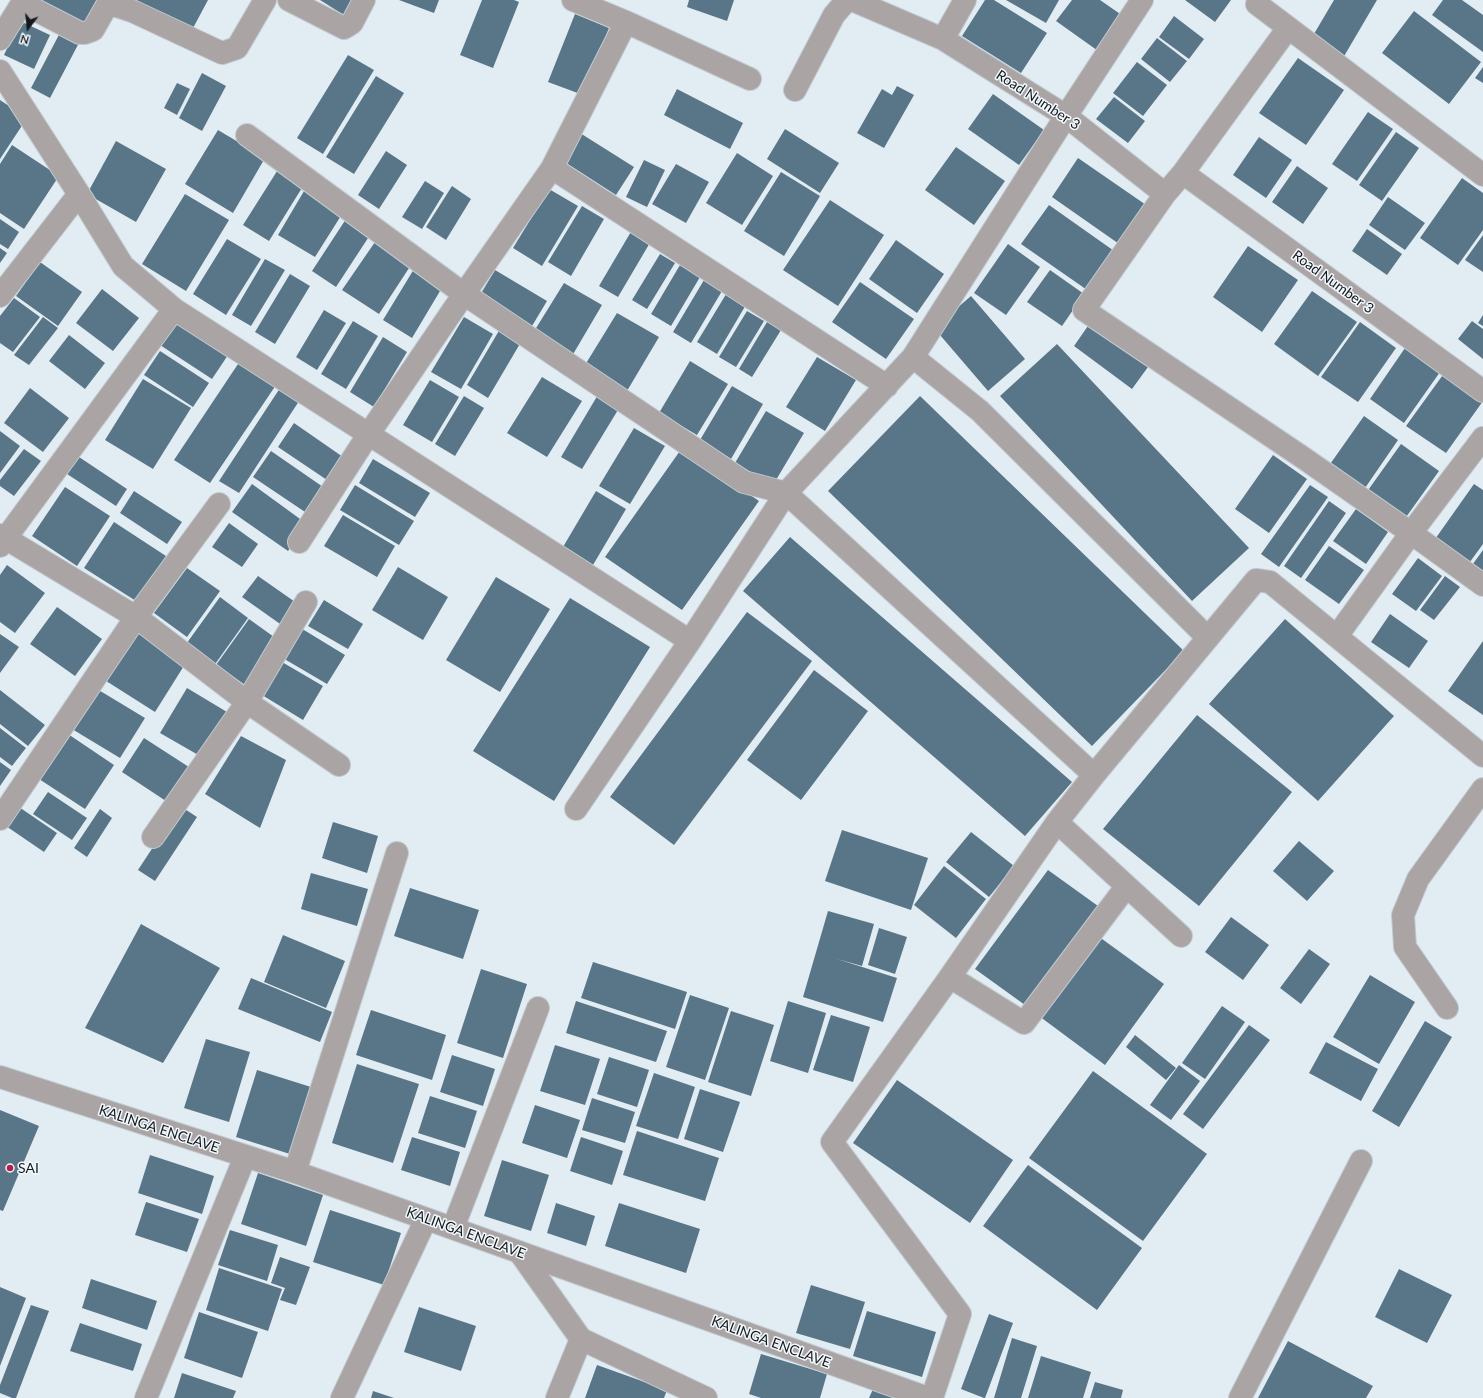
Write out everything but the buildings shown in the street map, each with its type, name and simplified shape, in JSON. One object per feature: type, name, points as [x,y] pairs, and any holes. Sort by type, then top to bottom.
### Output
[{"type":"street","points":[[0,39],[23,2],[80,33],[93,30],[106,7],[109,5],[132,11],[222,53],[237,48],[265,0]]},
{"type":"street","points":[[289,0],[344,28],[352,23],[364,0]]},
{"type":"street","points":[[795,90],[834,15],[847,0]]},
{"type":"street","name":"Road Number 3","points":[[852,0],[943,39],[1066,116],[1165,194]]},
{"type":"street","points":[[943,39],[965,0]]},
{"type":"street","points":[[576,809],[690,641],[786,493],[913,357],[1066,116],[1142,0]]},
{"type":"street","points":[[1258,0],[1257,4],[1483,175]]},
{"type":"street","points":[[579,1],[750,79]]},
{"type":"street","points":[[299,542],[368,435],[552,168],[626,22]]},
{"type":"street","points":[[1288,28],[1183,173],[1165,194],[1084,310],[1411,533],[1483,585]]},
{"type":"street","points":[[0,71],[123,266],[174,309],[690,641]]},
{"type":"street","points":[[247,135],[464,294],[744,482],[786,493],[1094,775]]},
{"type":"street","points":[[552,168],[887,386]]},
{"type":"street","name":"Road Number 3","points":[[1183,173],[1483,391]]},
{"type":"street","points":[[0,296],[79,194]]},
{"type":"street","points":[[174,309],[2,540],[136,617],[247,702],[339,765]]},
{"type":"street","points":[[913,357],[980,411],[1208,638]]},
{"type":"street","points":[[1337,636],[1411,533],[1483,438]]},
{"type":"street","points":[[0,819],[136,617],[219,504]]},
{"type":"street","points":[[932,1398],[960,1314],[832,1142],[950,977],[1057,822],[1094,775],[1256,580],[1270,582],[1483,756]]},
{"type":"street","points":[[153,837],[247,702],[306,602]]},
{"type":"street","points":[[1446,1008],[1405,947],[1403,915],[1418,879],[1483,789]]},
{"type":"street","points":[[1057,822],[1181,936]]},
{"type":"street","points":[[295,1172],[397,853]]},
{"type":"street","points":[[950,977],[1024,1022],[1126,887]]},
{"type":"street","points":[[453,1228],[538,1008]]},
{"type":"street","name":"KALINGA ENCLAVE","points":[[0,1077],[295,1172],[928,1398]]},
{"type":"street","points":[[146,1398],[245,1157]]},
{"type":"street","points":[[1240,1398],[1361,1161]]},
{"type":"street","points":[[342,1398],[426,1219]]},
{"type":"street","points":[[520,1253],[581,1339],[706,1398]]},
{"type":"street","points":[[557,1398],[581,1339]]},
{"type":"place","name":"SAI","points":[[10,1168]]}]
